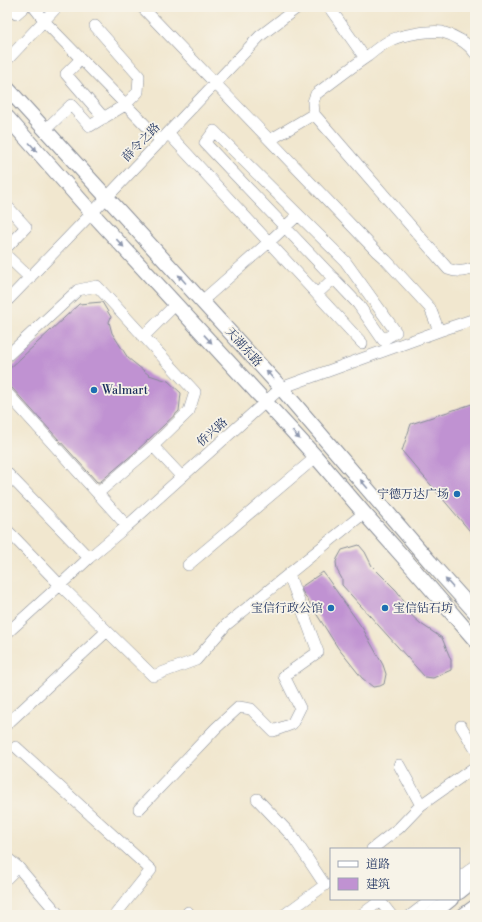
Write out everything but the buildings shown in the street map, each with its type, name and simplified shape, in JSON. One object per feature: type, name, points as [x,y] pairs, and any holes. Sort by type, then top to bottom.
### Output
[{"type":"main road","name":"天湖东路","points":[[7,88],[281,388],[430,562],[475,612]]},
{"type":"main road","name":"天湖东路","points":[[7,117],[92,213],[316,457],[475,640]]},
{"type":"main road","points":[[460,891],[475,880]]},
{"type":"main road","points":[[431,915],[450,900]]},
{"type":"main road","points":[[464,915],[475,906]]},
{"type":"street","points":[[10,7],[16,14],[24,7]]},
{"type":"street","points":[[34,7],[47,24],[125,104],[164,137],[269,242],[362,343]]},
{"type":"street","points":[[7,60],[57,7]]},
{"type":"street","points":[[142,7],[386,260],[430,308],[439,331]]},
{"type":"street","name":"薛令之路","points":[[7,301],[260,36],[298,7]]},
{"type":"street","points":[[329,7],[365,58]]},
{"type":"street","points":[[45,130],[71,105],[90,126],[125,104],[138,92],[139,76],[95,26]]},
{"type":"street","points":[[475,53],[458,38],[441,32],[428,32],[405,36],[392,40],[365,58],[316,94],[313,102],[314,114],[448,269],[456,272],[462,272],[475,268]]},
{"type":"street","points":[[81,59],[66,74],[104,118]]},
{"type":"street","points":[[270,140],[314,114]]},
{"type":"street","points":[[214,131],[298,214],[345,261],[396,332],[383,340],[358,304],[205,143],[214,131]]},
{"type":"street","points":[[7,206],[26,227],[7,247]]},
{"type":"street","points":[[202,301],[269,242],[298,214]]},
{"type":"street","points":[[7,256],[30,278]]},
{"type":"street","points":[[317,294],[334,278]]},
{"type":"street","points":[[7,356],[78,290],[97,286],[195,392],[189,411],[153,446],[98,493]]},
{"type":"street","points":[[143,337],[176,304]]},
{"type":"street","name":"侨兴路","points":[[7,633],[89,558],[127,526],[281,388],[475,319]]},
{"type":"street","points":[[7,393],[127,526]]},
{"type":"street","points":[[153,446],[182,477]]},
{"type":"street","points":[[188,565],[316,457]]},
{"type":"street","points":[[7,474],[89,558]]},
{"type":"street","points":[[7,530],[60,585],[153,676],[196,660],[226,625],[364,513]]},
{"type":"street","points":[[139,809],[216,728],[239,707],[251,709],[273,731],[292,724],[300,708],[284,676],[318,652],[289,575]]},
{"type":"street","points":[[7,724],[107,631]]},
{"type":"street","points":[[461,726],[475,749]]},
{"type":"street","points":[[16,747],[151,870],[115,915]]},
{"type":"street","points":[[399,765],[421,805]]},
{"type":"street","points":[[373,848],[399,828],[421,805],[475,767]]},
{"type":"street","points":[[257,799],[293,837],[328,883],[284,915]]},
{"type":"street","points":[[7,858],[18,867],[59,915]]},
{"type":"street","points":[[460,877],[475,866]]},
{"type":"street","points":[[7,878],[18,867]]},
{"type":"street","points":[[411,915],[431,900]]},
{"type":"street","points":[[361,915],[380,901],[391,915]]},
{"type":"place","name":"Walmart","points":[[94,390]]},
{"type":"place","name":"宁德万达广场","points":[[457,494]]},
{"type":"place","name":"宝信行政公馆","points":[[331,608]]},
{"type":"place","name":"宝信钻石坊","points":[[385,608]]}]
